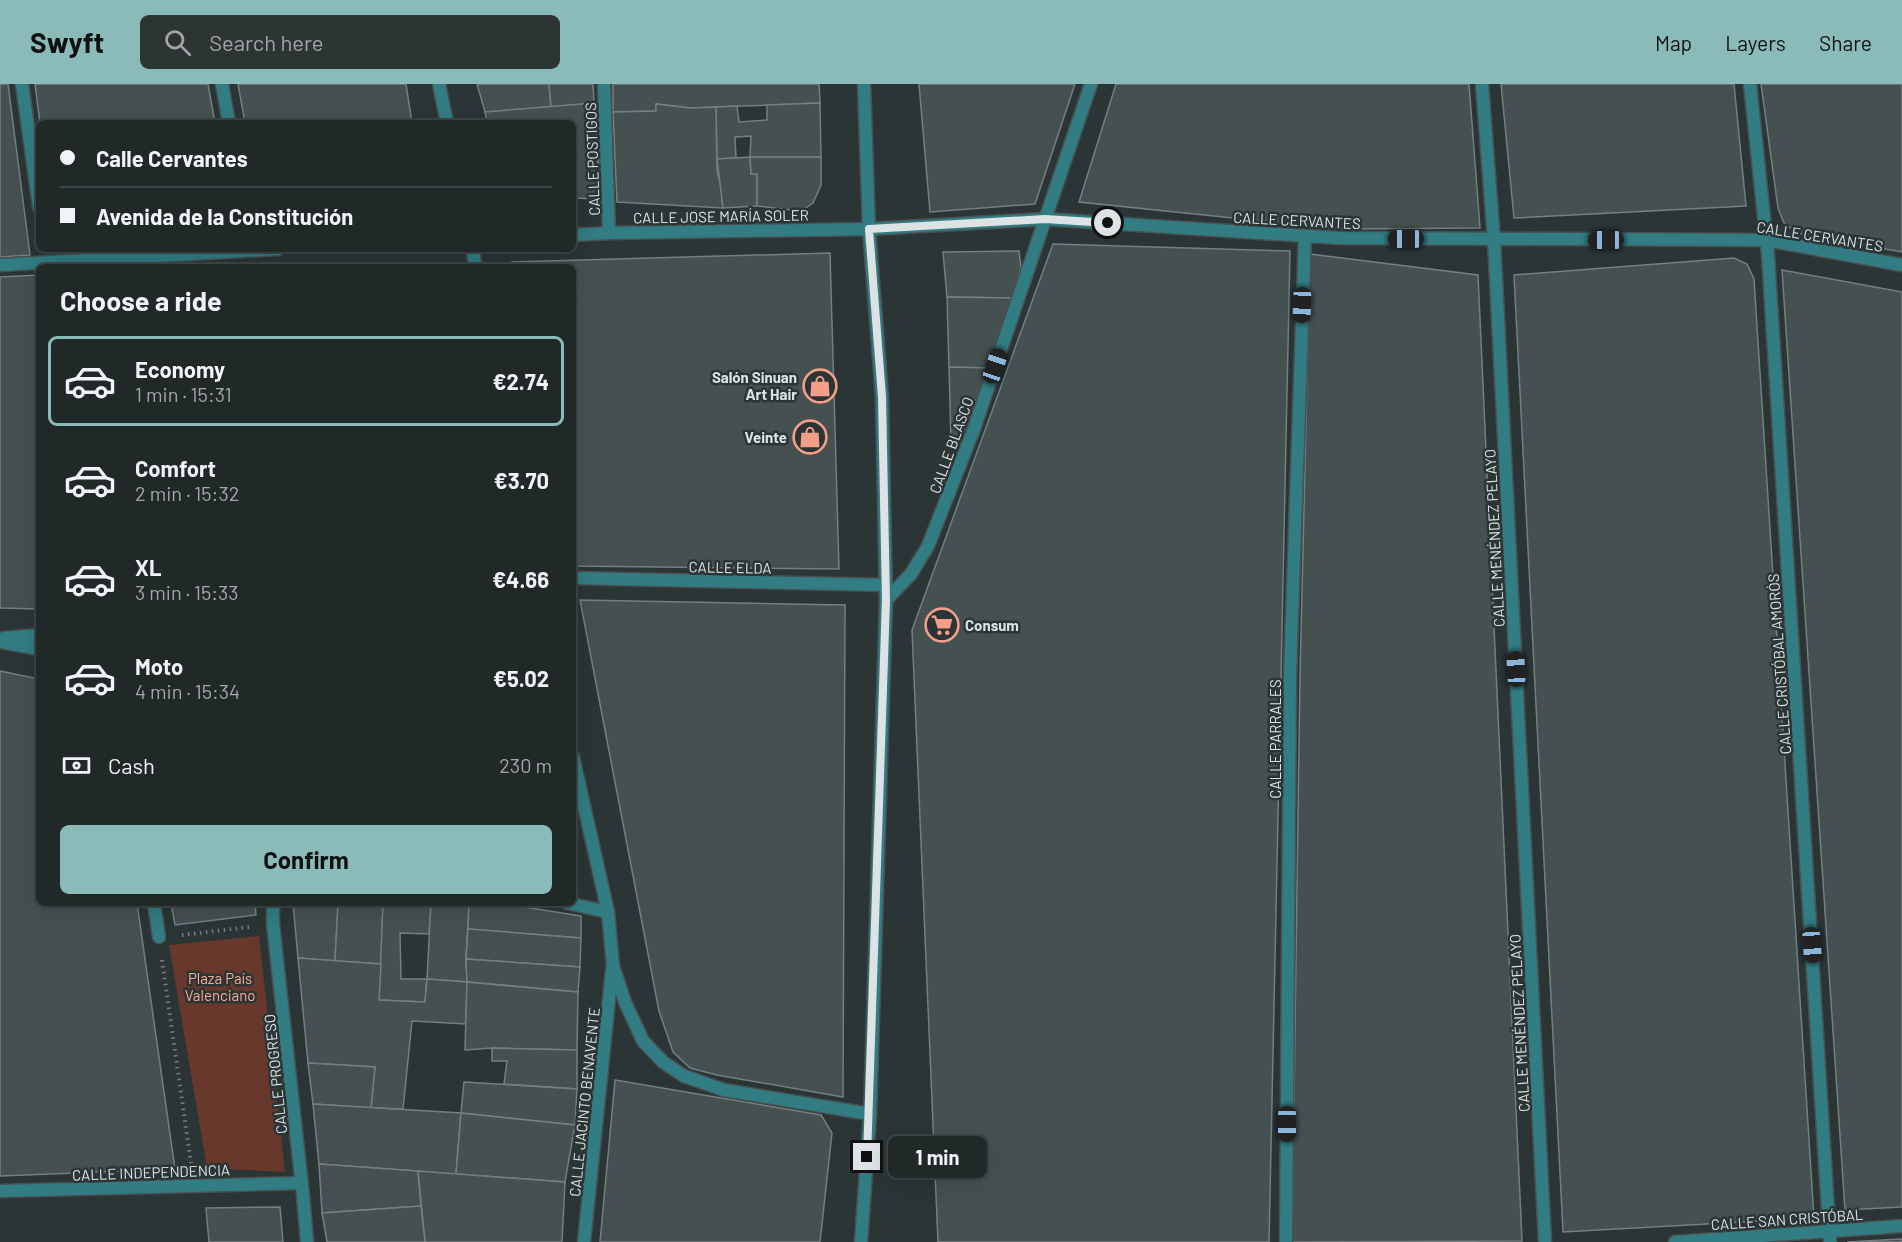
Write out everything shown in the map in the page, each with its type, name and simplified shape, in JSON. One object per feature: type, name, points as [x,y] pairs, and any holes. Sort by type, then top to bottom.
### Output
[{"type":"street","points":[[22,84],[36,185]]},
{"type":"street","points":[[222,84],[228,120]]},
{"type":"street","points":[[439,84],[446,120]]},
{"type":"street","name":"CALLE POSTIGOS","points":[[604,84],[609,233]]},
{"type":"street","points":[[861,1242],[870,1114],[886,600],[882,397],[869,229],[864,84]]},
{"type":"street","name":"CALLE BLASCO","points":[[886,600],[911,574],[928,546],[974,429],[1091,84]]},
{"type":"street","name":"CALLE MENÉNDEZ PELAYO","points":[[1482,84],[1494,240],[1545,1242]]},
{"type":"street","name":"CALLE CRISTÓBAL AMORÓS","points":[[1750,84],[1766,240],[1830,1236]]},
{"type":"street","name":"CALLE CERVANTES","points":[[869,229],[1045,219],[1305,236],[1494,240],[1766,240],[1902,265]]},
{"type":"street","name":"CALLE JOSE MARÍA SOLER","points":[[576,235],[869,229]]},
{"type":"street","name":"CALLE PARRALES","points":[[1286,1242],[1290,675],[1305,236]]},
{"type":"street","points":[[61,264],[225,252]]},
{"type":"street","points":[[0,265],[36,265]]},
{"type":"street","name":"CALLE ELDA","points":[[576,578],[886,585]]},
{"type":"street","points":[[0,640],[36,635]]},
{"type":"street","points":[[0,640],[36,648]]},
{"type":"street","points":[[576,770],[608,912],[613,966],[625,1002],[643,1041],[663,1062],[684,1076],[724,1090],[870,1114]]},
{"type":"street","points":[[576,905],[608,912]]},
{"type":"street","points":[[154,906],[159,937]]},
{"type":"street","name":"CALLE PROGRESO","points":[[273,906],[273,924],[307,1242]]},
{"type":"street","name":"CALLE JACINTO BENAVENTE","points":[[584,1242],[613,966]]},
{"type":"street","name":"CALLE INDEPENDENCIA","points":[[0,1191],[302,1183]]},
{"type":"street","name":"CALLE SAN CRISTÓBAL","points":[[1675,1242],[1830,1236],[1902,1226]]},
{"type":"path","points":[[194,1185],[159,937],[273,924]]},
{"type":"green space","name":"Plaza País Valenciano","points":[[259,936],[285,1172],[207,1168],[169,945]]},
{"type":"building","points":[[0,84],[8,84],[30,255],[0,257]]},
{"type":"building","points":[[35,84],[208,84],[214,120],[40,120]]},
{"type":"building","points":[[238,84],[406,84],[412,120],[244,120]]},
{"type":"building","points":[[477,84],[549,84],[551,107],[485,112]]},
{"type":"building","points":[[549,84],[593,84],[594,103],[551,107]]},
{"type":"building","points":[[613,84],[819,84],[820,103],[691,108],[656,104],[656,111],[613,112]]},
{"type":"building","points":[[919,84],[1075,84],[1035,204],[930,212]]},
{"type":"building","points":[[1116,84],[1469,84],[1480,228],[1340,229],[1079,202]]},
{"type":"building","points":[[1501,84],[1734,84],[1746,206],[1514,218]]},
{"type":"building","points":[[1761,84],[1902,84],[1902,252],[1797,233],[1784,223],[1778,208]]},
{"type":"building","points":[[594,103],[601,199],[576,198],[576,120],[486,120],[485,112]]},
{"type":"building","points":[[820,103],[821,157],[750,157],[751,136],[735,137],[736,158],[717,159],[716,107],[737,106],[739,122],[767,120],[767,105]]},
{"type":"building","points":[[656,104],[691,108],[716,107],[717,171],[723,208],[617,202],[613,112],[656,111]]},
{"type":"building","points":[[750,157],[751,174],[757,174],[757,206],[723,208],[717,159]]},
{"type":"building","points":[[750,157],[821,157],[821,185],[813,203],[804,209],[791,210],[757,206],[757,174],[751,174]]},
{"type":"building","points":[[1053,244],[1290,251],[1269,1242],[938,1242],[912,630]]},
{"type":"building","points":[[1019,251],[1021,268],[1012,298],[947,297],[943,252]]},
{"type":"building","points":[[830,253],[839,569],[576,566],[576,264],[512,264],[512,262]]},
{"type":"building","points":[[1310,254],[1478,275],[1522,1241],[1292,1242],[1300,676]]},
{"type":"building","points":[[1734,258],[1747,264],[1754,279],[1814,1218],[1563,1232],[1514,275]]},
{"type":"building","points":[[1782,270],[1902,292],[1902,1207],[1845,1210]]},
{"type":"building","points":[[36,275],[36,609],[0,608],[0,277]]},
{"type":"building","points":[[947,297],[1012,298],[989,368],[949,367]]},
{"type":"building","points":[[949,367],[989,368],[964,442],[951,442]]},
{"type":"building","points":[[580,600],[845,605],[843,1097],[717,1075],[690,1068],[673,1052],[659,1011]]},
{"type":"building","points":[[0,671],[36,678],[36,906],[137,906],[175,1169],[0,1176]]},
{"type":"building","points":[[172,906],[255,906],[256,915],[175,925]]},
{"type":"building","points":[[293,906],[338,906],[335,961],[298,958]]},
{"type":"building","points":[[338,906],[383,906],[381,964],[335,961]]},
{"type":"building","points":[[383,906],[431,906],[429,934],[400,933],[401,979],[427,979],[425,1002],[379,1000]]},
{"type":"building","points":[[431,906],[469,906],[467,982],[427,979]]},
{"type":"building","points":[[469,906],[518,906],[581,916],[581,938],[468,929]]},
{"type":"building","points":[[468,929],[581,938],[580,967],[466,959]]},
{"type":"building","points":[[298,958],[381,964],[379,1000],[425,1002],[427,979],[467,982],[466,1024],[412,1021],[403,1109],[371,1108],[375,1067],[308,1063]]},
{"type":"building","points":[[466,959],[580,967],[578,992],[467,982]]},
{"type":"building","points":[[467,982],[578,992],[577,1050],[492,1048],[465,1050]]},
{"type":"building","points":[[492,1048],[577,1050],[577,1089],[504,1084],[507,1061],[492,1061]]},
{"type":"building","points":[[308,1063],[375,1067],[371,1108],[313,1104]]},
{"type":"building","points":[[615,1080],[821,1115],[832,1133],[820,1242],[600,1242]]},
{"type":"building","points":[[464,1082],[577,1089],[575,1125],[461,1113]]},
{"type":"building","points":[[313,1104],[461,1113],[456,1174],[319,1164]]},
{"type":"building","points":[[461,1113],[575,1125],[565,1182],[456,1174]]},
{"type":"building","points":[[319,1164],[418,1171],[421,1206],[322,1213]]},
{"type":"building","points":[[418,1171],[565,1182],[562,1242],[425,1242]]},
{"type":"building","points":[[421,1206],[425,1242],[327,1242],[322,1213]]},
{"type":"building","points":[[280,1207],[283,1242],[209,1242],[206,1208]]},
{"type":"building","points":[[1902,1239],[1902,1242],[1847,1242]]},
{"type":"place","name":"Salón Sinuan Art Hair","points":[[820,386]]},
{"type":"place","name":"Veinte","points":[[810,437]]},
{"type":"place","name":"Consum","points":[[942,625]]},
{"type":"route","points":[[867,1157],[886,600],[882,397],[869,229],[1045,219],[1108,223]]}]
